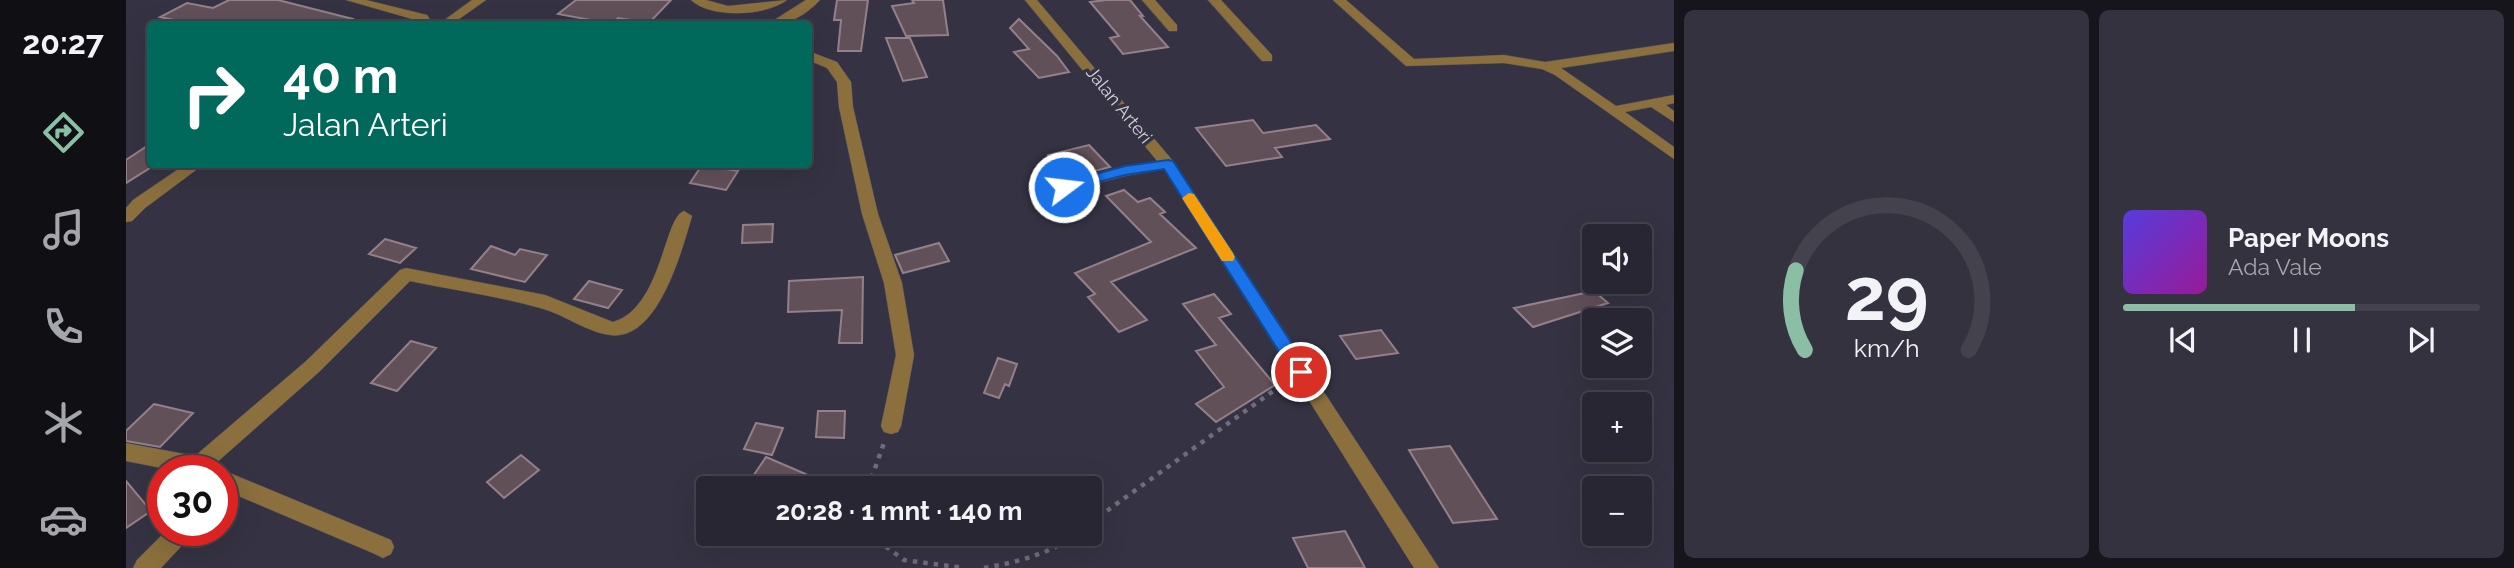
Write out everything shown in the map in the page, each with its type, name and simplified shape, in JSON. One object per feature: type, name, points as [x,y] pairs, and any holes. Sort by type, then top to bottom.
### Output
[{"type":"street","points":[[352,0],[376,3],[423,18],[425,21]]},
{"type":"street","points":[[449,21],[480,0]]},
{"type":"street","points":[[697,0],[721,8],[736,9],[781,0]]},
{"type":"street","points":[[781,21],[814,0]]},
{"type":"street","name":"Jalan Arteri","points":[[1031,0],[1168,164],[1427,568]]},
{"type":"street","points":[[1148,0],[1173,28]]},
{"type":"street","points":[[1214,0],[1266,58]]},
{"type":"street","points":[[1339,0],[1411,63],[1504,59],[1545,66],[1560,72],[1674,154]]},
{"type":"street","points":[[1545,66],[1674,47]]},
{"type":"street","points":[[812,57],[832,65],[844,82],[846,107],[870,214],[893,283],[905,355],[891,426]]},
{"type":"street","points":[[1615,110],[1674,99]]},
{"type":"street","points":[[1653,102],[1674,118]]},
{"type":"street","points":[[1064,187],[1125,171],[1168,164]]},
{"type":"street","points":[[126,217],[139,204],[191,168]]},
{"type":"street","points":[[234,455],[312,367],[406,274],[545,302],[612,329],[621,328],[630,325],[662,283],[684,216]]},
{"type":"street","points":[[126,452],[147,458]]},
{"type":"street","points":[[238,486],[383,547]]},
{"type":"street","points":[[145,568],[166,546]]},
{"type":"path","points":[[1102,513],[1301,372]]},
{"type":"path","points":[[872,476],[891,426]]},
{"type":"path","points":[[885,546],[904,560],[964,568]]},
{"type":"path","points":[[985,568],[1019,563],[1060,546]]},
{"type":"building","points":[[229,0],[278,0],[353,19],[179,21],[160,17],[187,3],[213,8]]},
{"type":"building","points":[[576,0],[671,0],[651,21],[618,18],[615,21],[596,21],[558,14]]},
{"type":"building","points":[[837,0],[868,0],[861,51],[838,51],[841,20],[834,20]]},
{"type":"building","points":[[912,0],[943,0],[948,35],[906,36],[892,6],[914,3]]},
{"type":"building","points":[[1130,0],[1143,16],[1140,16],[1168,47],[1123,54],[1110,38],[1119,36],[1090,2]]},
{"type":"building","points":[[1019,19],[1057,56],[1069,72],[1039,78],[1014,52],[1029,49],[1010,28]]},
{"type":"building","points":[[886,38],[910,38],[927,77],[903,81]]},
{"type":"building","points":[[1253,120],[1263,133],[1316,125],[1330,139],[1275,148],[1282,157],[1226,166],[1196,128]]},
{"type":"building","points":[[1089,145],[1110,167],[1068,178],[1048,155]]},
{"type":"building","points":[[147,146],[147,168],[150,168],[126,183],[126,160]]},
{"type":"building","points":[[700,168],[738,171],[726,190],[690,183]]},
{"type":"building","points":[[1124,190],[1138,202],[1150,198],[1165,212],[1160,214],[1196,248],[1111,282],[1147,320],[1119,332],[1088,297],[1095,294],[1075,273],[1151,242],[1106,196]]},
{"type":"building","points":[[773,224],[772,242],[742,243],[743,225]]},
{"type":"building","points":[[385,239],[416,248],[400,263],[369,254]]},
{"type":"building","points":[[939,243],[949,261],[903,273],[895,255]]},
{"type":"building","points":[[491,246],[515,255],[520,249],[547,255],[525,282],[471,269]]},
{"type":"building","points":[[863,277],[862,343],[839,343],[842,310],[788,312],[789,281]]},
{"type":"building","points":[[589,281],[622,290],[608,308],[574,299]]},
{"type":"building","points":[[1214,294],[1231,314],[1219,318],[1275,385],[1216,422],[1196,404],[1224,387],[1196,351],[1216,345],[1183,304]]},
{"type":"building","points":[[1582,294],[1598,294],[1608,303],[1582,308],[1582,311],[1533,327],[1514,308]]},
{"type":"building","points":[[1381,330],[1398,353],[1356,359],[1340,336]]},
{"type":"building","points":[[411,341],[436,348],[397,391],[371,383]]},
{"type":"building","points":[[998,358],[1017,364],[1009,386],[1005,384],[999,398],[984,393]]},
{"type":"building","points":[[154,404],[193,413],[160,447],[126,441],[126,431]]},
{"type":"building","points":[[818,411],[845,411],[844,438],[816,437]]},
{"type":"building","points":[[756,423],[783,428],[772,455],[744,449]]},
{"type":"building","points":[[1450,446],[1497,519],[1453,523],[1409,450]]},
{"type":"building","points":[[521,455],[539,470],[504,498],[487,482]]},
{"type":"building","points":[[766,457],[810,476],[753,476]]},
{"type":"building","points":[[126,481],[147,506],[147,514],[126,528]]},
{"type":"building","points":[[1345,531],[1365,568],[1308,568],[1293,538]]},
{"type":"slow traffic","points":[[1189,198],[1227,257]]},
{"type":"route","points":[[1064,187],[1125,171],[1168,164],[1301,372]]}]
